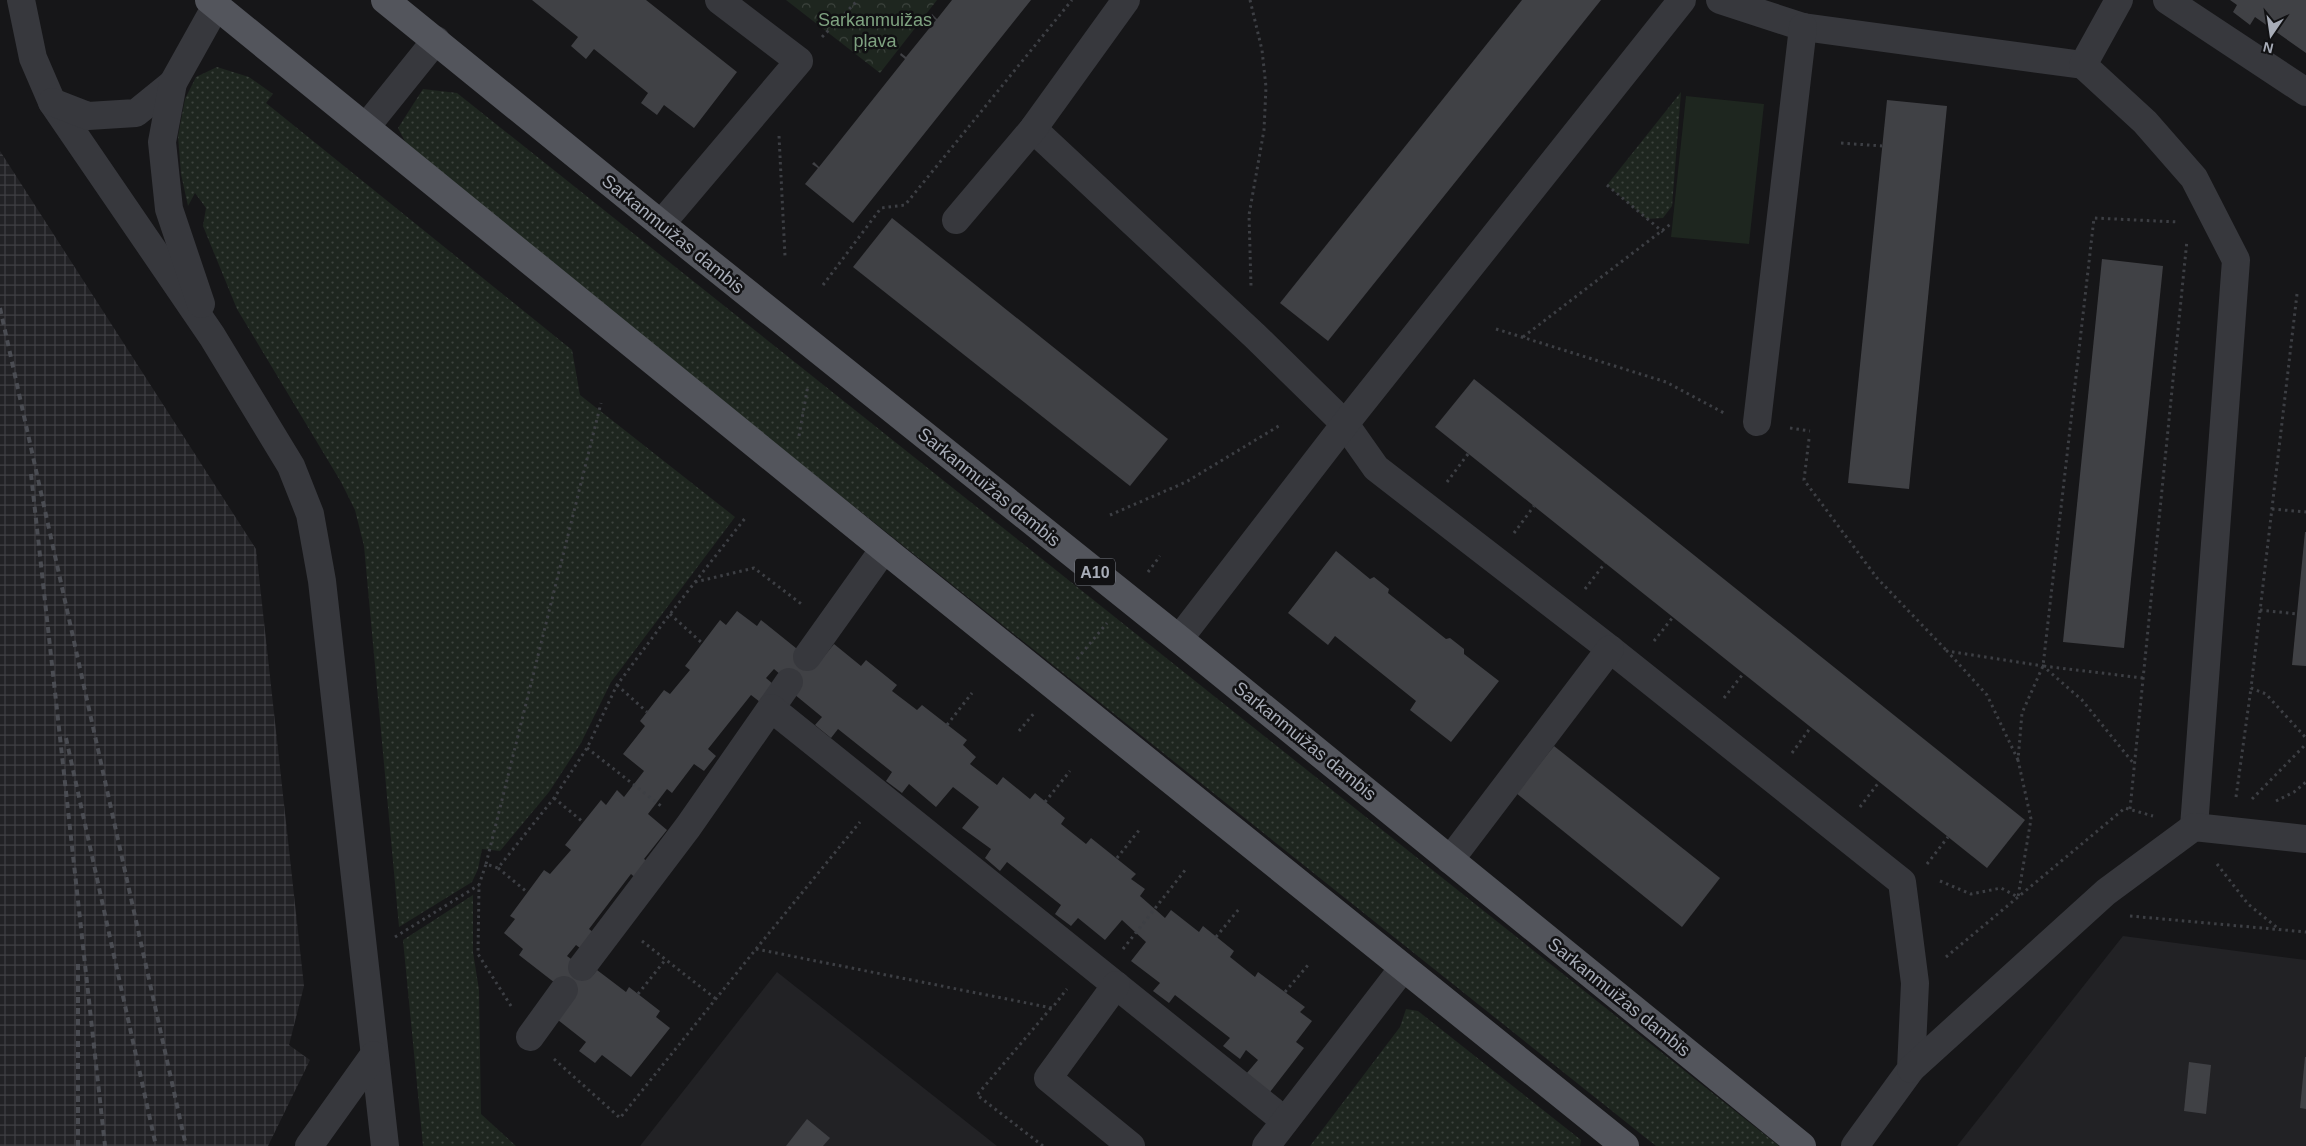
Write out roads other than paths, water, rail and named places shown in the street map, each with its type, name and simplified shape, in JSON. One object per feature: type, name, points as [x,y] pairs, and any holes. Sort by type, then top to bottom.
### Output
[{"type":"main road","name":"Sarkanmuižas dambis","points":[[385,0],[1179,639],[1802,1146]]},
{"type":"main road","points":[[213,2],[884,549],[1625,1146]]},
{"type":"street","points":[[21,0],[33,58],[52,102],[212,336],[291,466],[310,514],[322,581],[384,1146]]},
{"type":"street","points":[[661,224],[799,61],[719,0]]},
{"type":"street","points":[[956,220],[1032,129],[1126,0]]},
{"type":"street","points":[[1179,639],[1345,424],[1682,0]]},
{"type":"street","points":[[1720,0],[1803,27],[2083,65],[2145,122],[2194,178],[2236,260],[2215,825]]},
{"type":"street","points":[[2083,65],[2119,0]]},
{"type":"street","points":[[2167,0],[2306,92]]},
{"type":"street","points":[[212,336],[169,209],[162,142],[173,83],[213,2]]},
{"type":"street","points":[[1757,422],[1803,27]]},
{"type":"street","points":[[366,127],[436,40]]},
{"type":"street","points":[[52,102],[88,116],[136,113],[173,83]]},
{"type":"street","points":[[1032,129],[1255,336],[1345,424],[1376,468],[1610,649],[1902,882],[1916,983],[1911,1070]]},
{"type":"street","points":[[807,657],[884,549]]},
{"type":"street","points":[[1450,860],[1610,649]]},
{"type":"street","points":[[582,967],[688,827],[789,682]]},
{"type":"street","points":[[770,708],[1285,1121]]},
{"type":"street","points":[[1855,1146],[1911,1070],[2106,892],[2215,825],[2306,840]]},
{"type":"street","points":[[1266,1146],[1403,968]]},
{"type":"street","points":[[1102,974],[1048,1078],[1131,1146]]},
{"type":"street","points":[[530,1038],[564,990]]},
{"type":"street","points":[[309,1146],[374,1055]]},
{"type":"railway","points":[[0,308],[186,1146]]},
{"type":"railway","points":[[31,474],[105,1146]]},
{"type":"railway","points":[[66,738],[156,1146]]},
{"type":"railway","points":[[78,964],[78,1146]]},
{"type":"park label","name":"Sarkanmuižas pļava","points":[[875,30]]}]
